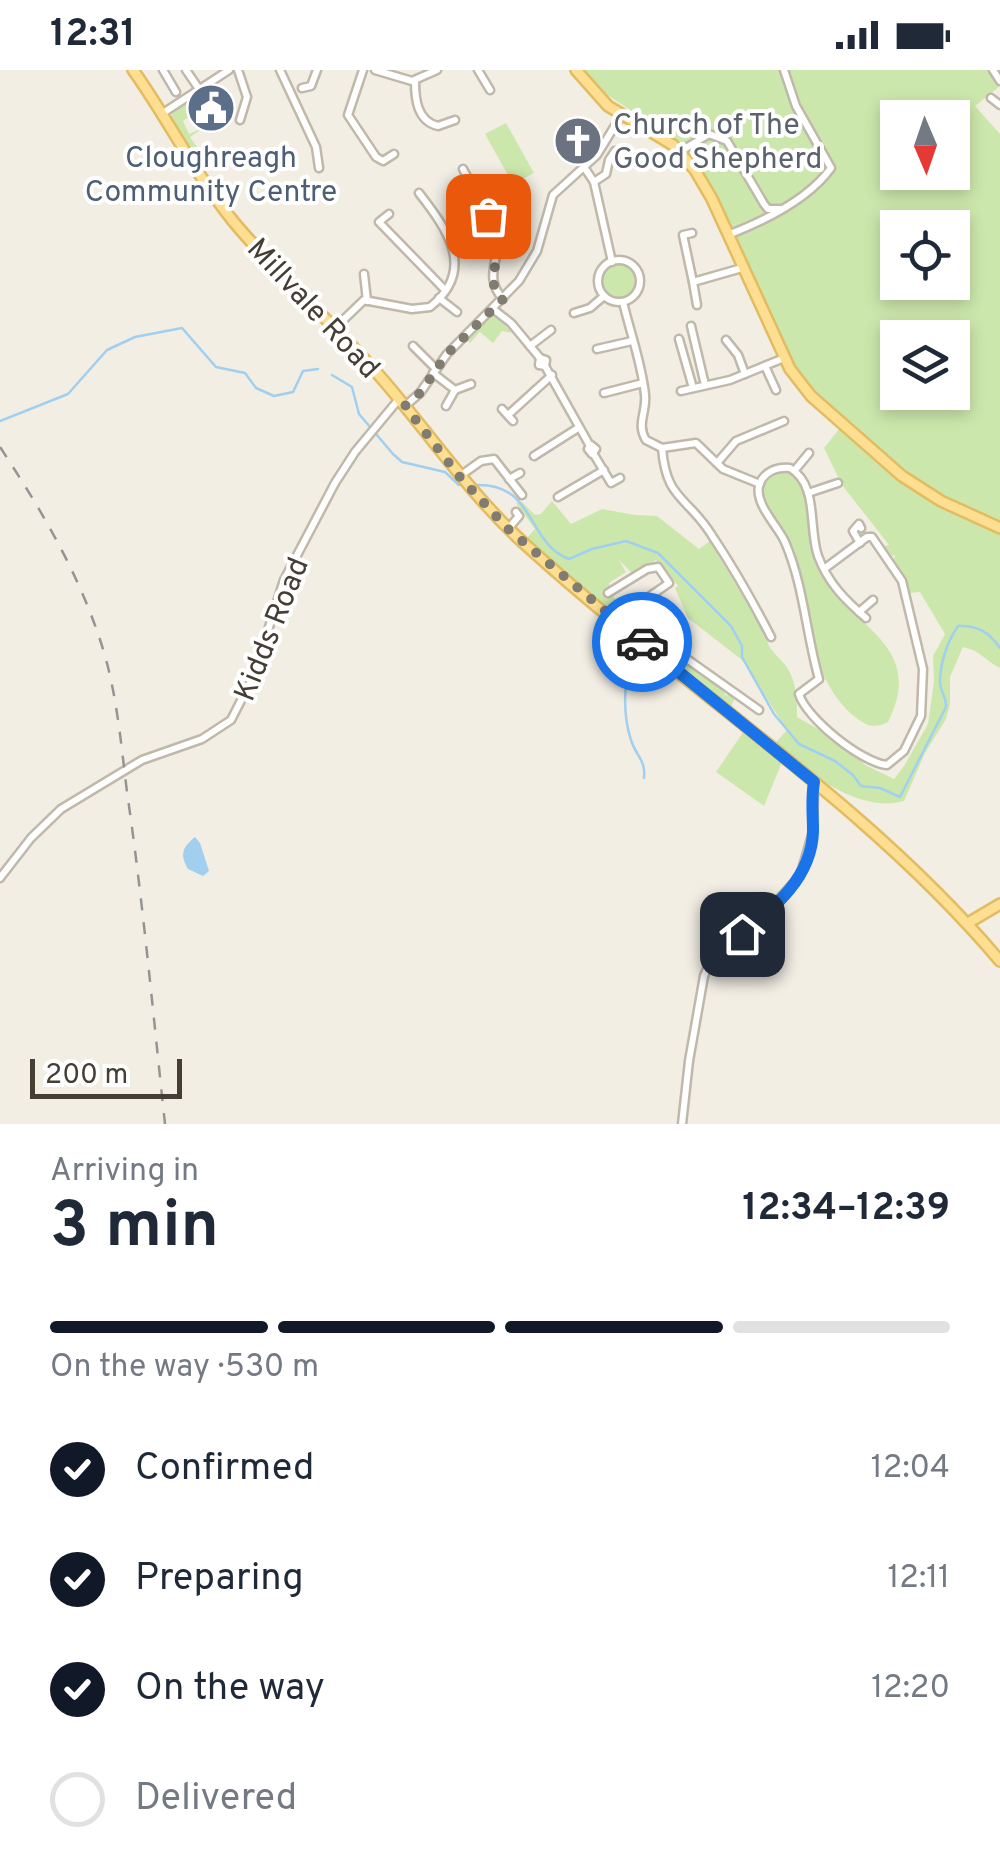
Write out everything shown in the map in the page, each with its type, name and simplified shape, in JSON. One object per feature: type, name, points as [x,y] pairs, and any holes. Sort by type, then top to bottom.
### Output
[{"type":"main road","name":"Millvale Road","points":[[133,70],[224,210],[402,402],[459,476],[508,529],[630,626],[870,829],[968,923],[1000,961]]},
{"type":"main road","points":[[576,70],[596,95],[681,152],[704,183],[786,358],[811,396],[902,476],[940,500],[1000,528]]},
{"type":"main road","points":[[968,923],[1000,904]]},
{"type":"street","points":[[163,70],[176,92]]},
{"type":"street","points":[[186,70],[199,90]]},
{"type":"street","points":[[163,113],[229,70]]},
{"type":"street","points":[[238,70],[246,97],[240,120]]},
{"type":"street","points":[[280,70],[316,147],[319,168]]},
{"type":"street","points":[[302,88],[311,86],[317,70]]},
{"type":"street","points":[[364,70],[348,115],[376,157],[383,160],[394,154]]},
{"type":"street","points":[[374,70],[415,81],[437,70]]},
{"type":"street","points":[[478,70],[490,90]]},
{"type":"street","points":[[728,235],[781,209],[813,187],[831,168],[796,106],[784,70]]},
{"type":"street","points":[[993,70],[1000,80]]},
{"type":"street","points":[[415,81],[417,104],[426,120],[438,126],[454,120]]},
{"type":"street","points":[[991,98],[1000,105]]},
{"type":"street","name":"Kidds Road","points":[[0,878],[60,809],[142,760],[202,739],[231,720],[253,677],[284,580],[335,483],[378,423],[402,402],[420,393],[434,371],[519,281],[536,251],[553,195],[606,144],[622,114]]},
{"type":"street","points":[[681,152],[709,134],[727,142],[768,209],[781,209]]},
{"type":"street","points":[[594,182],[606,174],[616,151],[624,152]]},
{"type":"street","points":[[584,167],[594,182],[612,262]]},
{"type":"street","points":[[464,168],[497,233],[500,244],[491,272],[496,292],[503,299]]},
{"type":"street","points":[[336,328],[360,302],[430,308],[444,290],[454,272],[453,244],[419,193]]},
{"type":"street","points":[[389,214],[379,222],[444,290]]},
{"type":"street","points":[[692,233],[683,235],[697,306]]},
{"type":"street","points":[[604,296],[598,276],[612,262],[626,262],[639,276],[638,290],[623,302]]},
{"type":"street","points":[[693,282],[742,268]]},
{"type":"street","points":[[367,278],[367,301]]},
{"type":"street","points":[[604,296],[623,302]]},
{"type":"street","points":[[574,313],[590,308],[604,296]]},
{"type":"street","points":[[439,298],[458,312]]},
{"type":"street","points":[[623,302],[646,399],[640,422],[642,434],[650,444],[662,448],[696,443],[728,473],[760,484]]},
{"type":"street","points":[[493,308],[511,323],[552,374],[578,428],[612,483],[620,478]]},
{"type":"street","points":[[692,326],[705,385]]},
{"type":"street","points":[[530,346],[551,330]]},
{"type":"street","points":[[693,388],[676,340],[694,336]]},
{"type":"street","points":[[726,340],[745,374]]},
{"type":"street","points":[[599,346],[632,341]]},
{"type":"street","points":[[412,346],[455,390]]},
{"type":"street","points":[[726,356],[734,351]]},
{"type":"street","points":[[681,391],[730,380],[786,358]]},
{"type":"street","points":[[765,366],[772,386]]},
{"type":"street","points":[[508,415],[552,374]]},
{"type":"street","points":[[608,394],[643,383]]},
{"type":"street","points":[[446,406],[455,390],[471,384]]},
{"type":"street","points":[[717,463],[736,441],[766,421],[784,421]]},
{"type":"street","points":[[533,455],[578,428]]},
{"type":"street","points":[[662,448],[664,474],[672,491],[708,529],[768,623],[771,638]]},
{"type":"street","points":[[795,470],[809,453]]},
{"type":"street","points":[[459,476],[490,458],[498,462],[522,495]]},
{"type":"street","points":[[795,470],[778,468],[767,474],[760,484],[759,496],[785,542],[808,621],[818,679],[798,694],[802,707],[811,718],[872,762],[887,765],[904,750],[922,716],[922,661],[902,581],[875,539],[867,537],[824,569]]},
{"type":"street","points":[[558,497],[604,470]]},
{"type":"street","points":[[795,470],[808,493],[815,547],[824,569],[838,592],[866,618]]},
{"type":"street","points":[[509,479],[520,473]]},
{"type":"street","points":[[808,493],[835,487]]},
{"type":"street","points":[[508,529],[519,516],[516,512]]},
{"type":"street","points":[[860,543],[853,531],[858,524],[861,528]]},
{"type":"street","points":[[608,593],[654,566],[669,582],[632,610],[630,626],[688,658],[759,710]]},
{"type":"street","points":[[653,594],[659,602]]},
{"type":"street","points":[[859,612],[873,600]]},
{"type":"street","points":[[682,1124],[704,976],[722,948],[776,905],[800,876],[813,832],[814,782]]},
{"type":"green space","points":[[581,70],[990,70],[999,87],[975,106],[1000,134],[1000,668],[963,647],[950,677],[946,719],[925,753],[904,801],[887,803],[851,796],[817,777],[774,744],[787,730],[742,660],[688,618],[675,588],[678,586],[656,560],[633,574],[619,560],[626,572],[609,583],[609,596],[626,613],[626,622],[537,553],[526,539],[535,529],[516,503],[522,502],[535,515],[541,514],[552,501],[571,524],[602,509],[657,516],[699,549],[710,541],[769,646],[791,675],[797,717],[841,742],[865,765],[894,779],[928,724],[933,656],[945,634],[920,592],[909,593],[893,559],[896,555],[892,556],[884,546],[889,545],[842,485],[824,448],[840,428],[912,482],[943,498],[854,432],[808,385],[784,346],[727,224],[685,147],[596,87]]},
{"type":"green space","points":[[186,104],[189,117],[183,121],[189,134],[203,128],[190,137],[199,150],[199,164],[171,118],[172,112]]},
{"type":"green space","points":[[506,123],[534,173],[513,184],[485,134]]},
{"type":"green space","points":[[618,263],[631,268],[636,281],[631,294],[618,299],[605,294],[600,281],[605,268]]},
{"type":"green space","points":[[496,315],[512,333],[502,331],[493,343],[480,332],[468,341],[491,316]]},
{"type":"green space","points":[[775,472],[787,472],[797,478],[823,574],[835,593],[892,655],[898,674],[898,696],[888,722],[874,726],[862,722],[839,701],[828,684],[814,647],[790,549],[763,497],[763,482]]},
{"type":"green space","points":[[635,627],[727,688],[726,696],[732,691],[737,693],[731,707],[632,630]]},
{"type":"green space","points":[[744,731],[782,762],[764,806],[716,772]]},
{"type":"water","points":[[195,837],[209,871],[203,876],[188,869],[183,855]]},
{"type":"waterway","points":[[0,421],[68,394],[107,350],[135,337],[182,328],[216,367],[245,373],[256,388],[274,396],[293,392],[303,371],[318,369]]},
{"type":"waterway","points":[[332,375],[352,387],[359,414],[402,462],[445,472],[459,485]]},
{"type":"waterway","points":[[475,485],[509,493],[545,540],[569,559],[626,541],[658,553],[731,626],[742,646],[742,657],[774,714],[799,744],[835,761],[861,786],[880,788],[900,797],[946,707],[941,668],[958,626],[982,631],[1000,648]]},
{"type":"waterway","points":[[621,632],[630,659]]},
{"type":"waterway","points":[[632,665],[625,691],[626,712],[644,778]]},
{"type":"railway","points":[[0,447],[71,569],[108,666],[138,875],[165,1124]]},
{"type":"way so far","points":[[488,216],[500,244],[491,272],[496,292],[503,299],[447,354],[420,393],[405,406],[459,476],[508,529],[642,642]]},
{"type":"place","name":"Cloughreagh Community Centre","points":[[211,108]]},
{"type":"place","name":"Church of The Good Shepherd","points":[[578,141]]},
{"type":"route","points":[[642,642],[814,782],[813,832],[800,876],[776,905],[742,934]]}]
